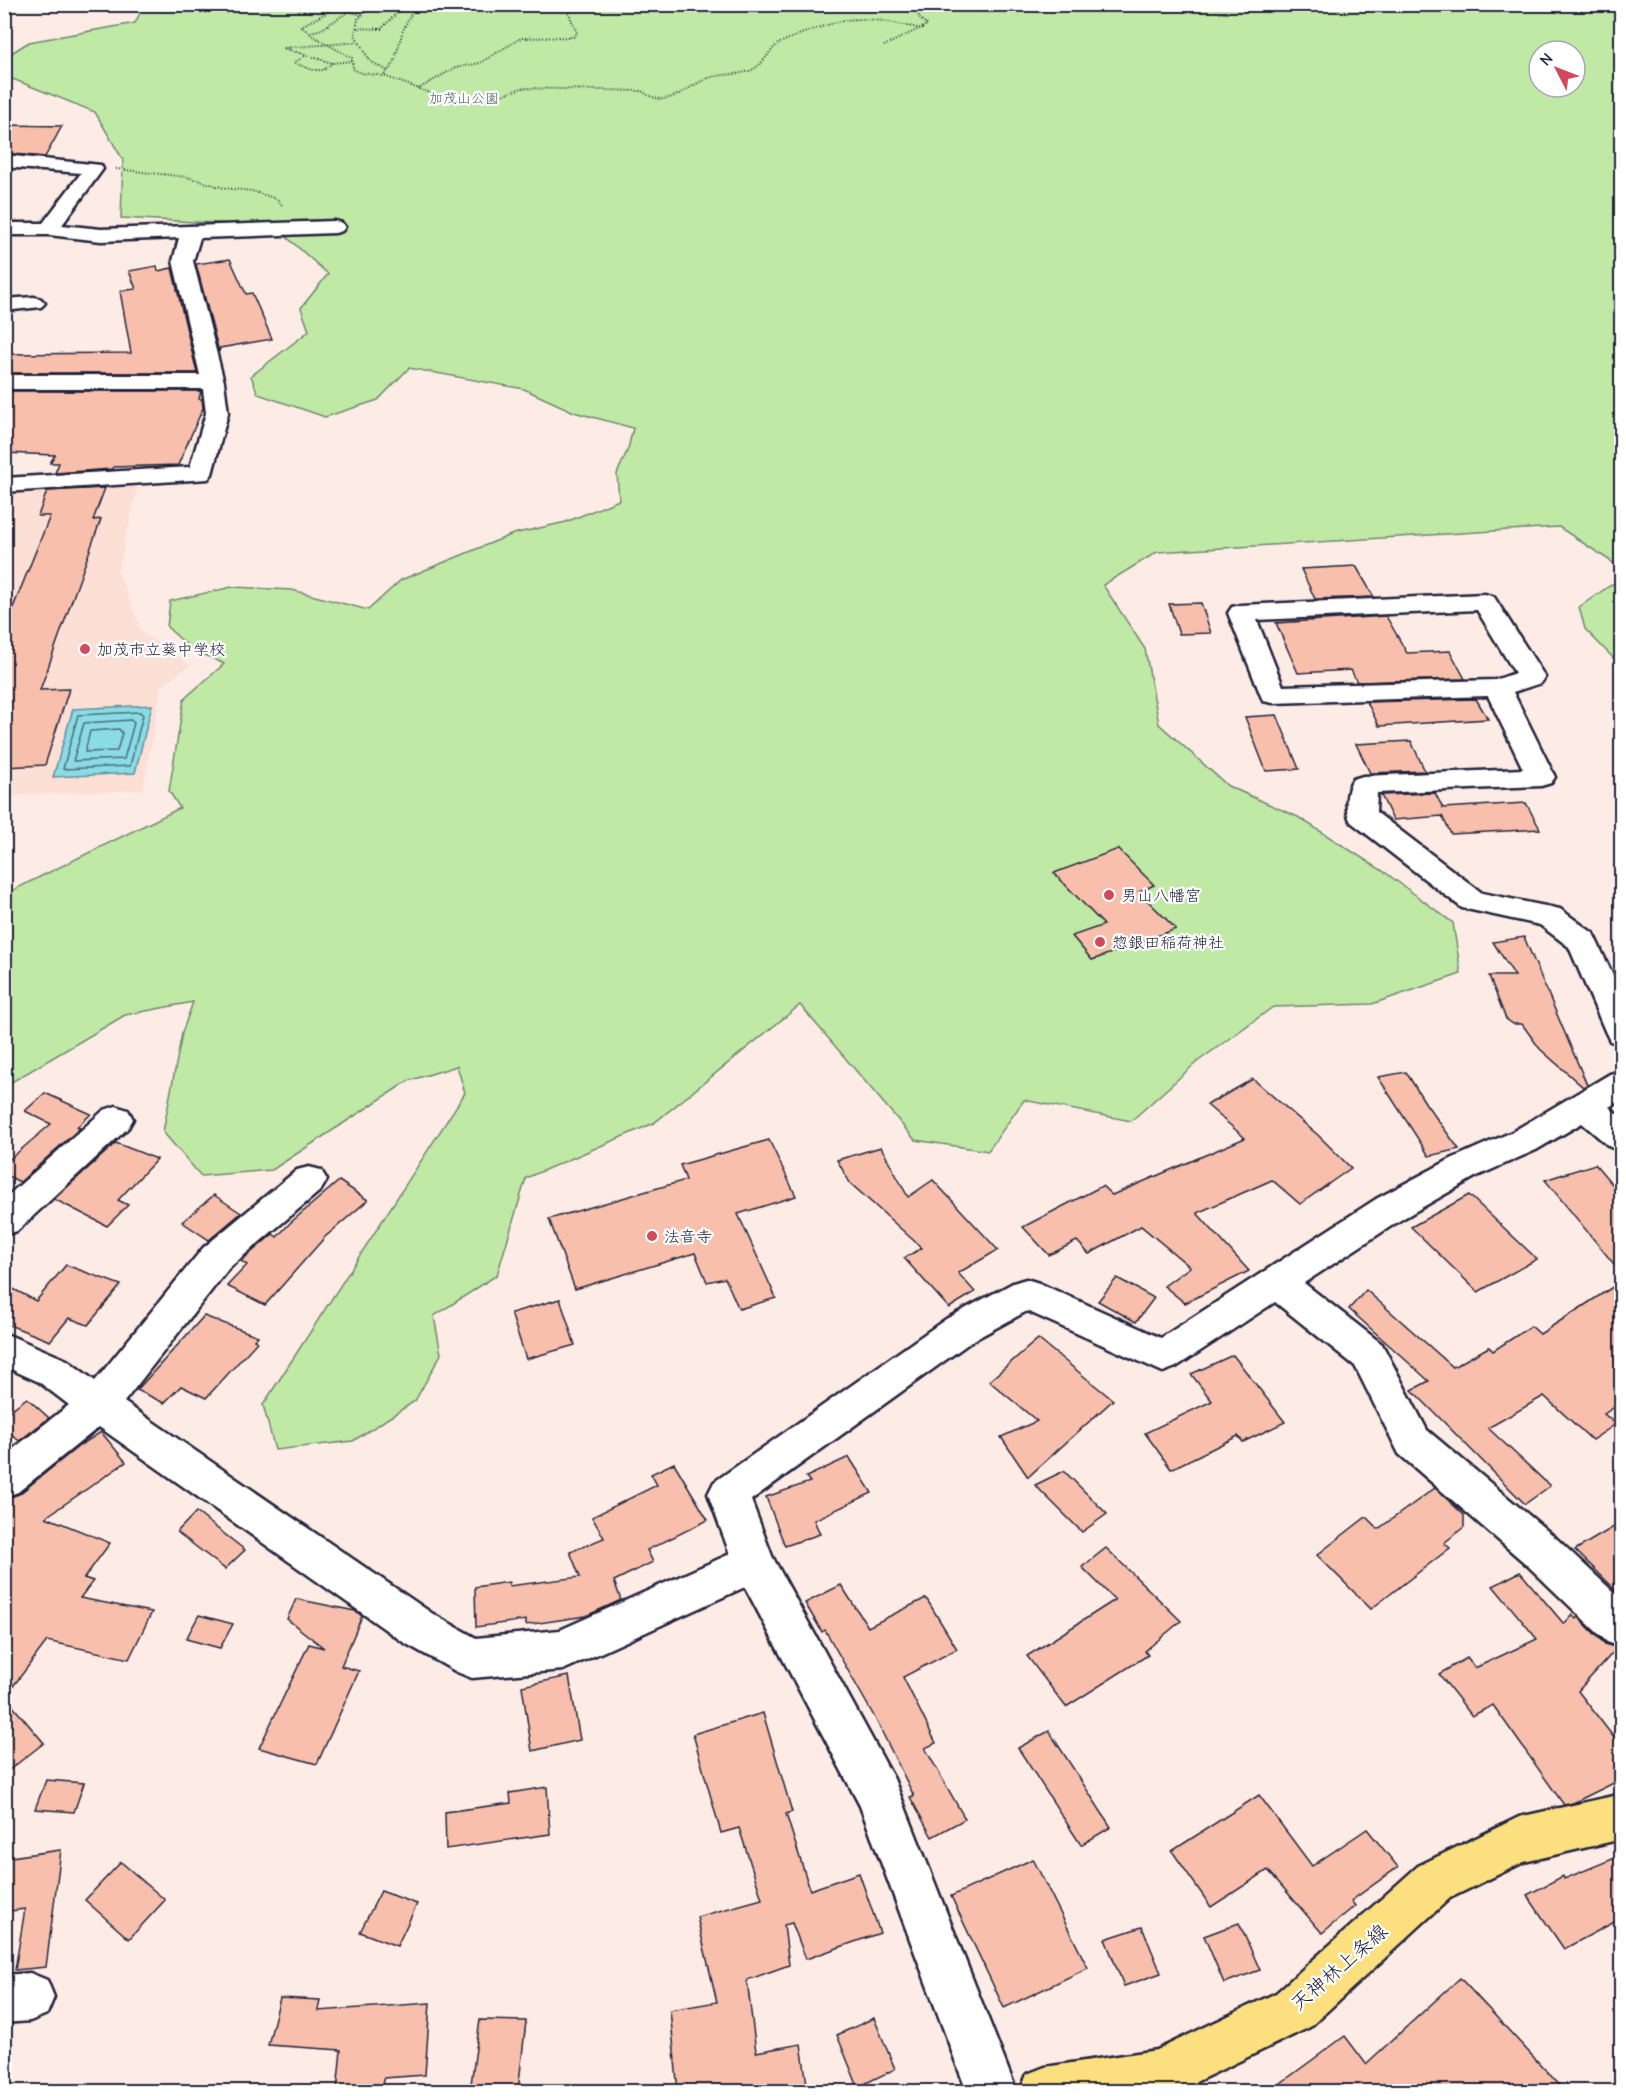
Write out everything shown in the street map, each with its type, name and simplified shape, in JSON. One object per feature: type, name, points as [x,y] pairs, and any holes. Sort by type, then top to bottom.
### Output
[{"type":"main road","name":"天神林上条線","points":[[1045,2091],[1160,2074],[1293,2010],[1434,1882],[1519,1840],[1622,1816]]},
{"type":"street","points":[[12,156],[94,169],[49,229]]},
{"type":"street","points":[[4,229],[49,229],[101,235],[335,227]]},
{"type":"street","points":[[4,485],[200,474],[217,413],[213,382],[183,261],[191,233]]},
{"type":"street","points":[[4,304],[34,303]]},
{"type":"street","points":[[4,382],[213,382]]},
{"type":"street","points":[[1485,602],[1531,677],[1498,688],[1274,695],[1241,613],[1485,602]]},
{"type":"street","points":[[1498,688],[1541,777],[1363,785],[1361,815],[1473,901],[1549,916],[1582,941],[1622,1033]]},
{"type":"street","points":[[992,2091],[878,1796],[754,1563],[728,1494],[959,1330],[1026,1294],[1163,1356],[1389,1209],[1463,1168],[1524,1141],[1622,1083]]},
{"type":"street","points":[[1584,1105],[1622,1138]]},
{"type":"street","points":[[4,1221],[116,1119]]},
{"type":"street","points":[[4,1480],[98,1405],[216,1258],[309,1180]]},
{"type":"street","points":[[1277,1283],[1369,1355],[1413,1442],[1541,1551],[1622,1629]]},
{"type":"street","points":[[4,1348],[53,1371],[98,1405],[418,1628],[472,1658],[563,1650],[754,1563]]},
{"type":"path","points":[[344,4],[301,26],[313,36],[352,58],[353,69],[362,73],[384,76],[455,102],[466,103],[522,88],[642,91],[651,98],[661,99],[682,94],[705,79],[749,71],[759,66],[778,44],[824,26],[867,19],[922,29]]},
{"type":"path","points":[[374,4],[358,19],[355,35],[370,61],[388,70]]},
{"type":"path","points":[[357,28],[381,29],[400,10],[402,4]]},
{"type":"path","points":[[384,76],[394,63],[403,30],[416,4]]},
{"type":"path","points":[[418,88],[455,68],[480,63],[510,43],[521,39],[573,37],[577,33],[568,12],[569,8],[575,4]]},
{"type":"path","points":[[884,46],[927,25],[919,18],[916,4]]},
{"type":"path","points":[[337,8],[362,15]]},
{"type":"path","points":[[311,32],[322,29],[348,12]]},
{"type":"path","points":[[352,61],[332,63],[283,48],[360,42]]},
{"type":"path","points":[[306,56],[294,63],[313,70],[324,70],[332,63]]},
{"type":"path","points":[[94,169],[114,168],[187,177],[224,188],[252,191],[277,199],[284,206],[283,230]]},
{"type":"shaded area","name":"加茂市立葵中学校","points":[[139,481],[118,571],[142,632],[190,665],[161,687],[143,790],[5,796],[4,490]]},
{"type":"green space","name":"加茂山公園","points":[[142,4],[1621,5],[1621,568],[1559,527],[1157,552],[1103,585],[1145,649],[1159,724],[1228,786],[1298,817],[1386,873],[1453,923],[1461,974],[1372,1004],[1273,1007],[1197,1062],[1131,1121],[1024,1100],[988,1151],[915,1140],[800,1005],[654,1123],[526,1178],[497,1275],[434,1316],[441,1354],[415,1401],[353,1441],[275,1450],[263,1405],[465,1093],[457,1066],[408,1081],[272,1170],[201,1176],[163,1132],[182,1033],[193,1002],[125,1015],[5,1086],[5,894],[180,808],[169,791],[184,699],[224,664],[189,647],[167,627],[170,601],[232,587],[292,590],[368,610],[401,580],[513,534],[566,522],[619,500],[617,474],[628,449],[633,428],[574,412],[524,389],[409,368],[378,400],[325,417],[258,394],[251,376],[309,331],[301,308],[328,274],[274,226],[121,218],[123,160],[95,112],[5,76],[5,57],[29,42],[135,23],[143,7]]},
{"type":"green space","points":[[1621,578],[1621,666],[1585,629],[1579,607]]},
{"type":"water","points":[[152,705],[135,773],[53,777],[73,709]]},
{"type":"building","points":[[4,125],[62,126],[45,157],[4,153]]},
{"type":"building","points":[[230,259],[246,294],[252,293],[272,339],[220,348],[219,352],[196,264]]},
{"type":"building","points":[[157,266],[158,271],[172,268],[197,373],[4,373],[4,354],[131,353],[120,291],[136,289],[129,271]]},
{"type":"building","points":[[4,391],[201,391],[199,399],[202,399],[203,408],[178,465],[113,467],[112,469],[55,473],[59,463],[50,463],[55,455],[4,453]]},
{"type":"building","points":[[105,488],[93,520],[101,519],[40,690],[69,689],[45,765],[4,767],[4,630],[50,516],[38,516],[47,491]]},
{"type":"building","points":[[1356,566],[1374,597],[1315,599],[1301,569]]},
{"type":"building","points":[[1201,603],[1211,633],[1179,634],[1169,604]]},
{"type":"building","points":[[1386,616],[1407,653],[1450,651],[1465,679],[1357,682],[1351,670],[1298,673],[1276,623]]},
{"type":"building","points":[[1476,699],[1488,719],[1379,726],[1367,702]]},
{"type":"building","points":[[1277,715],[1299,769],[1266,771],[1245,717]]},
{"type":"building","points":[[1411,741],[1425,771],[1370,773],[1356,744]]},
{"type":"building","points":[[1435,793],[1443,808],[1526,803],[1540,829],[1451,834],[1442,816],[1393,820],[1381,795]]},
{"type":"building","name":"男山八幡宮","points":[[1118,849],[1154,885],[1139,892],[1176,929],[1092,960],[1072,936],[1104,925],[1054,873]]},
{"type":"building","points":[[1524,937],[1587,1085],[1583,1087],[1540,1049],[1522,1024],[1513,1024],[1506,1019],[1489,976],[1515,976],[1493,942]]},
{"type":"building","points":[[1406,1072],[1459,1149],[1429,1156],[1378,1077]]},
{"type":"building","points":[[1253,1079],[1319,1136],[1351,1168],[1300,1204],[1272,1180],[1197,1213],[1249,1271],[1185,1303],[1164,1286],[1190,1267],[1141,1226],[1089,1254],[1077,1241],[1049,1255],[1023,1227],[1102,1186],[1112,1195],[1245,1138],[1207,1105]]},
{"type":"building","points":[[45,1093],[91,1114],[77,1127],[80,1128],[20,1182],[4,1174],[4,1164],[51,1124],[25,1111]]},
{"type":"building","name":"法音寺","points":[[769,1140],[796,1196],[738,1214],[776,1298],[739,1309],[725,1278],[707,1282],[695,1253],[575,1289],[549,1219],[686,1180],[680,1165]]},
{"type":"building","points":[[116,1143],[157,1159],[118,1200],[128,1205],[107,1226],[54,1199]]},
{"type":"building","points":[[881,1147],[908,1197],[933,1180],[998,1250],[958,1273],[975,1292],[949,1308],[904,1258],[922,1248],[850,1183],[837,1160]]},
{"type":"building","points":[[1595,1164],[1622,1196],[1622,1274],[1545,1180]]},
{"type":"building","points":[[339,1181],[368,1200],[325,1237],[265,1305],[227,1286],[247,1265],[241,1261],[273,1234],[277,1237]]},
{"type":"building","points":[[214,1195],[241,1213],[209,1240],[182,1222]]},
{"type":"building","points":[[1469,1195],[1537,1259],[1478,1292],[1411,1227]]},
{"type":"building","points":[[66,1265],[121,1285],[88,1325],[69,1318],[50,1341],[4,1323],[4,1284],[36,1301]]},
{"type":"building","points":[[1117,1278],[1154,1298],[1136,1322],[1098,1301]]},
{"type":"building","points":[[1622,1281],[1622,1402],[1604,1414],[1616,1424],[1592,1440],[1544,1396],[1488,1428],[1550,1486],[1525,1504],[1412,1390],[1429,1381],[1349,1309],[1366,1290],[1453,1367],[1489,1347],[1493,1351],[1531,1326],[1540,1334]]},
{"type":"building","points":[[560,1299],[575,1345],[526,1359],[511,1313]]},
{"type":"building","points":[[204,1316],[258,1336],[254,1340],[257,1342],[206,1398],[181,1386],[164,1403],[137,1390]]},
{"type":"building","points":[[1038,1339],[1113,1400],[1028,1477],[1001,1437],[1037,1421],[989,1381]]},
{"type":"building","points":[[1233,1355],[1285,1422],[1243,1442],[1238,1436],[1171,1469],[1145,1433],[1212,1401],[1191,1374]]},
{"type":"building","points":[[27,1398],[49,1418],[19,1441],[4,1427],[4,1415]]},
{"type":"building","points":[[101,1432],[126,1462],[46,1517],[110,1543],[84,1578],[93,1581],[80,1598],[152,1612],[129,1659],[47,1641],[5,1697],[44,1743],[4,1774],[4,1502],[19,1494],[79,1446]]},
{"type":"building","points":[[849,1457],[872,1493],[814,1520],[820,1534],[785,1546],[766,1497],[810,1482],[806,1477]]},
{"type":"building","points":[[674,1463],[708,1520],[647,1550],[653,1562],[614,1581],[621,1600],[586,1616],[526,1625],[526,1620],[476,1627],[475,1587],[509,1582],[509,1586],[580,1577],[570,1552],[604,1538],[592,1517],[657,1485],[651,1474]]},
{"type":"building","points":[[1064,1471],[1107,1514],[1082,1532],[1035,1485]]},
{"type":"building","points":[[1435,1488],[1464,1515],[1464,1527],[1444,1543],[1450,1548],[1371,1609],[1317,1555],[1366,1517],[1378,1529]]},
{"type":"building","points":[[196,1512],[245,1550],[225,1569],[177,1532]]},
{"type":"building","points":[[1622,1522],[1622,1596],[1575,1550]]},
{"type":"building","points":[[1106,1548],[1181,1621],[1145,1651],[1148,1655],[1066,1707],[1027,1656],[1115,1600],[1082,1567]]},
{"type":"building","points":[[1520,1572],[1564,1624],[1572,1615],[1576,1619],[1578,1617],[1605,1644],[1617,1648],[1578,1691],[1622,1748],[1622,1779],[1573,1803],[1564,1805],[1493,1705],[1472,1716],[1439,1674],[1467,1658],[1475,1668],[1537,1639],[1493,1586]]},
{"type":"building","points":[[841,1585],[868,1627],[926,1598],[957,1649],[903,1677],[936,1743],[925,1748],[965,1819],[932,1837],[910,1797],[914,1796],[875,1718],[825,1630],[822,1632],[805,1603]]},
{"type":"building","points":[[296,1599],[355,1611],[362,1616],[341,1666],[359,1671],[317,1764],[259,1748],[309,1644],[324,1648],[287,1619]]},
{"type":"building","points":[[199,1615],[233,1624],[220,1648],[186,1639]]},
{"type":"building","points":[[569,1676],[580,1740],[532,1751],[522,1686]]},
{"type":"building","points":[[763,1713],[792,1812],[786,1814],[810,1890],[859,1873],[880,1933],[806,1959],[792,1923],[784,1925],[789,1965],[747,1980],[756,2052],[801,2044],[808,2091],[678,2091],[670,2010],[717,2002],[697,1917],[762,1899],[739,1828],[721,1833],[693,1734]]},
{"type":"building","points":[[1049,1731],[1111,1827],[1081,1845],[1018,1748]]},
{"type":"building","points":[[46,1780],[84,1783],[74,1812],[35,1809]]},
{"type":"building","points":[[547,1787],[550,1834],[446,1849],[445,1812],[511,1803],[510,1793]]},
{"type":"building","points":[[1259,1795],[1312,1866],[1367,1829],[1398,1867],[1351,1901],[1355,1906],[1322,1933],[1268,1870],[1211,1907],[1172,1851]]},
{"type":"building","points":[[61,1850],[46,1967],[15,1970],[25,1909],[4,1912],[4,1858]]},
{"type":"building","points":[[1622,1855],[1622,1918],[1564,1949],[1527,1895],[1563,1876],[1564,1879]]},
{"type":"building","points":[[1033,1859],[1088,1968],[1004,2008],[951,1896]]},
{"type":"building","points":[[121,1862],[165,1900],[129,1939],[85,1900]]},
{"type":"building","points":[[381,1891],[417,1904],[397,1946],[360,1932]]},
{"type":"building","points":[[1239,1923],[1260,1970],[1224,1983],[1204,1936]]},
{"type":"building","points":[[1142,1927],[1161,1973],[1124,1986],[1105,1939]]},
{"type":"building","points":[[1460,1978],[1565,2091],[1270,2091],[1345,2036],[1366,2064]]},
{"type":"building","points":[[280,1998],[320,2000],[318,2011],[430,2003],[425,2075],[384,2078],[383,2091],[337,2091],[341,2050],[268,2045]]},
{"type":"building","points":[[874,2018],[895,2069],[858,2087],[837,2035]]},
{"type":"building","points":[[480,2020],[526,2021],[518,2091],[470,2091]]},
{"type":"place","name":"加茂市立葵中学校","points":[[85,649]]},
{"type":"place","name":"男山八幡宮","points":[[1109,895]]},
{"type":"place","name":"惣銀田稲荷神社","points":[[1100,942]]},
{"type":"place","name":"法音寺","points":[[652,1236]]}]
